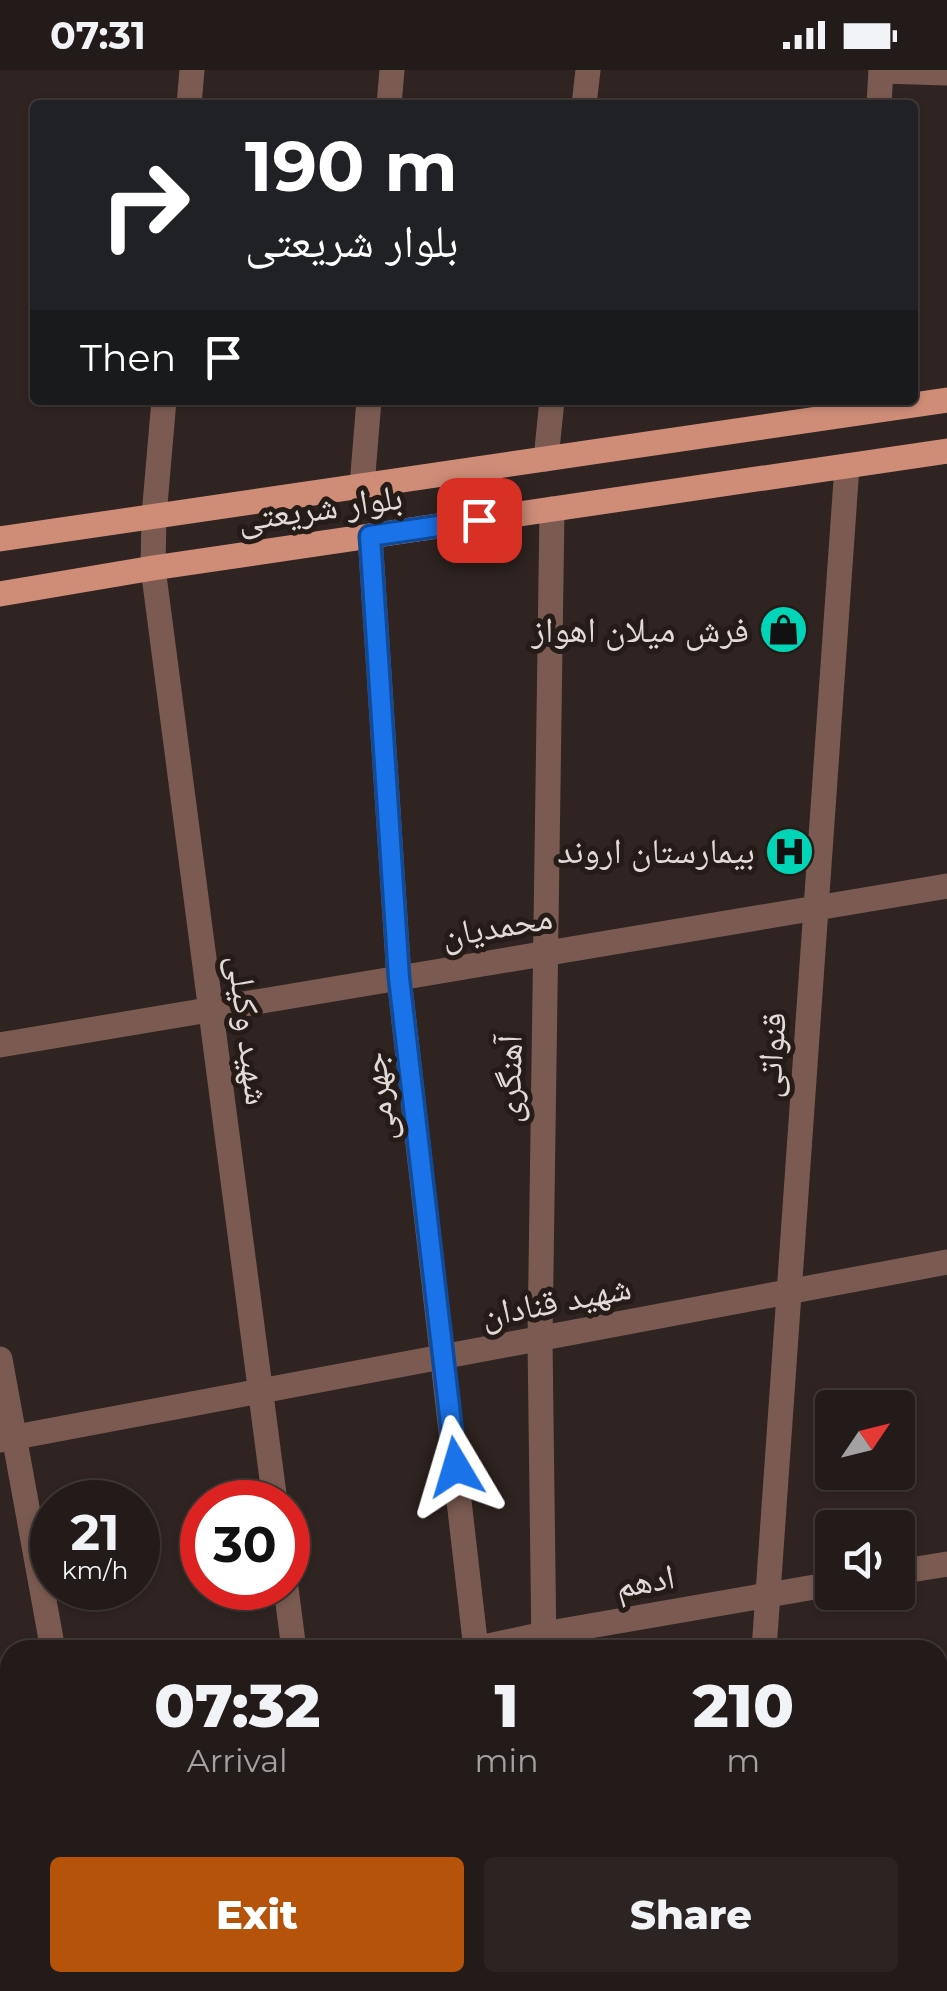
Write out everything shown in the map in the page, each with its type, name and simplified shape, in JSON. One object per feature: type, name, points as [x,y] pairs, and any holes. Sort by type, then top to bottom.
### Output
[{"type":"main road","name":"بلوار شریعتی","points":[[918,402],[947,400]]},
{"type":"main road","name":"بلوار شریعتی","points":[[0,539],[881,405]]},
{"type":"main road","name":"بلوار شریعتی","points":[[0,594],[947,451]]},
{"type":"street","points":[[189,100],[192,70]]},
{"type":"street","points":[[390,100],[392,70]]},
{"type":"street","points":[[585,100],[588,70]]},
{"type":"street","points":[[878,100],[881,71],[947,73]]},
{"type":"street","points":[[154,516],[164,405]]},
{"type":"street","points":[[362,486],[368,405]]},
{"type":"street","points":[[546,459],[551,405]]},
{"type":"street","name":"قنواتی","points":[[765,1640],[847,466]]},
{"type":"street","name":"آهنگری","points":[[544,1640],[540,1340],[552,509]]},
{"type":"street","name":"شهید وکیلی","points":[[154,516],[153,568],[272,1480]]},
{"type":"street","name":"جهرمی","points":[[370,536],[399,978],[472,1640]]},
{"type":"street","name":"محمدیان","points":[[0,1045],[947,886]]},
{"type":"street","name":"شهید قنادان","points":[[7,1439],[947,1262]]},
{"type":"street","points":[[0,1359],[7,1439],[51,1640]]},
{"type":"street","points":[[915,1569],[947,1564]]},
{"type":"street","name":"ادهم","points":[[554,1640],[815,1587]]},
{"type":"street","points":[[289,1610],[293,1640]]},
{"type":"place","name":"فرش میلان اهواز","points":[[784,630]]},
{"type":"place","name":"بیمارستان اروند","points":[[790,851]]},
{"type":"route","points":[[456,1467],[399,978],[370,536],[479,520]]}]
